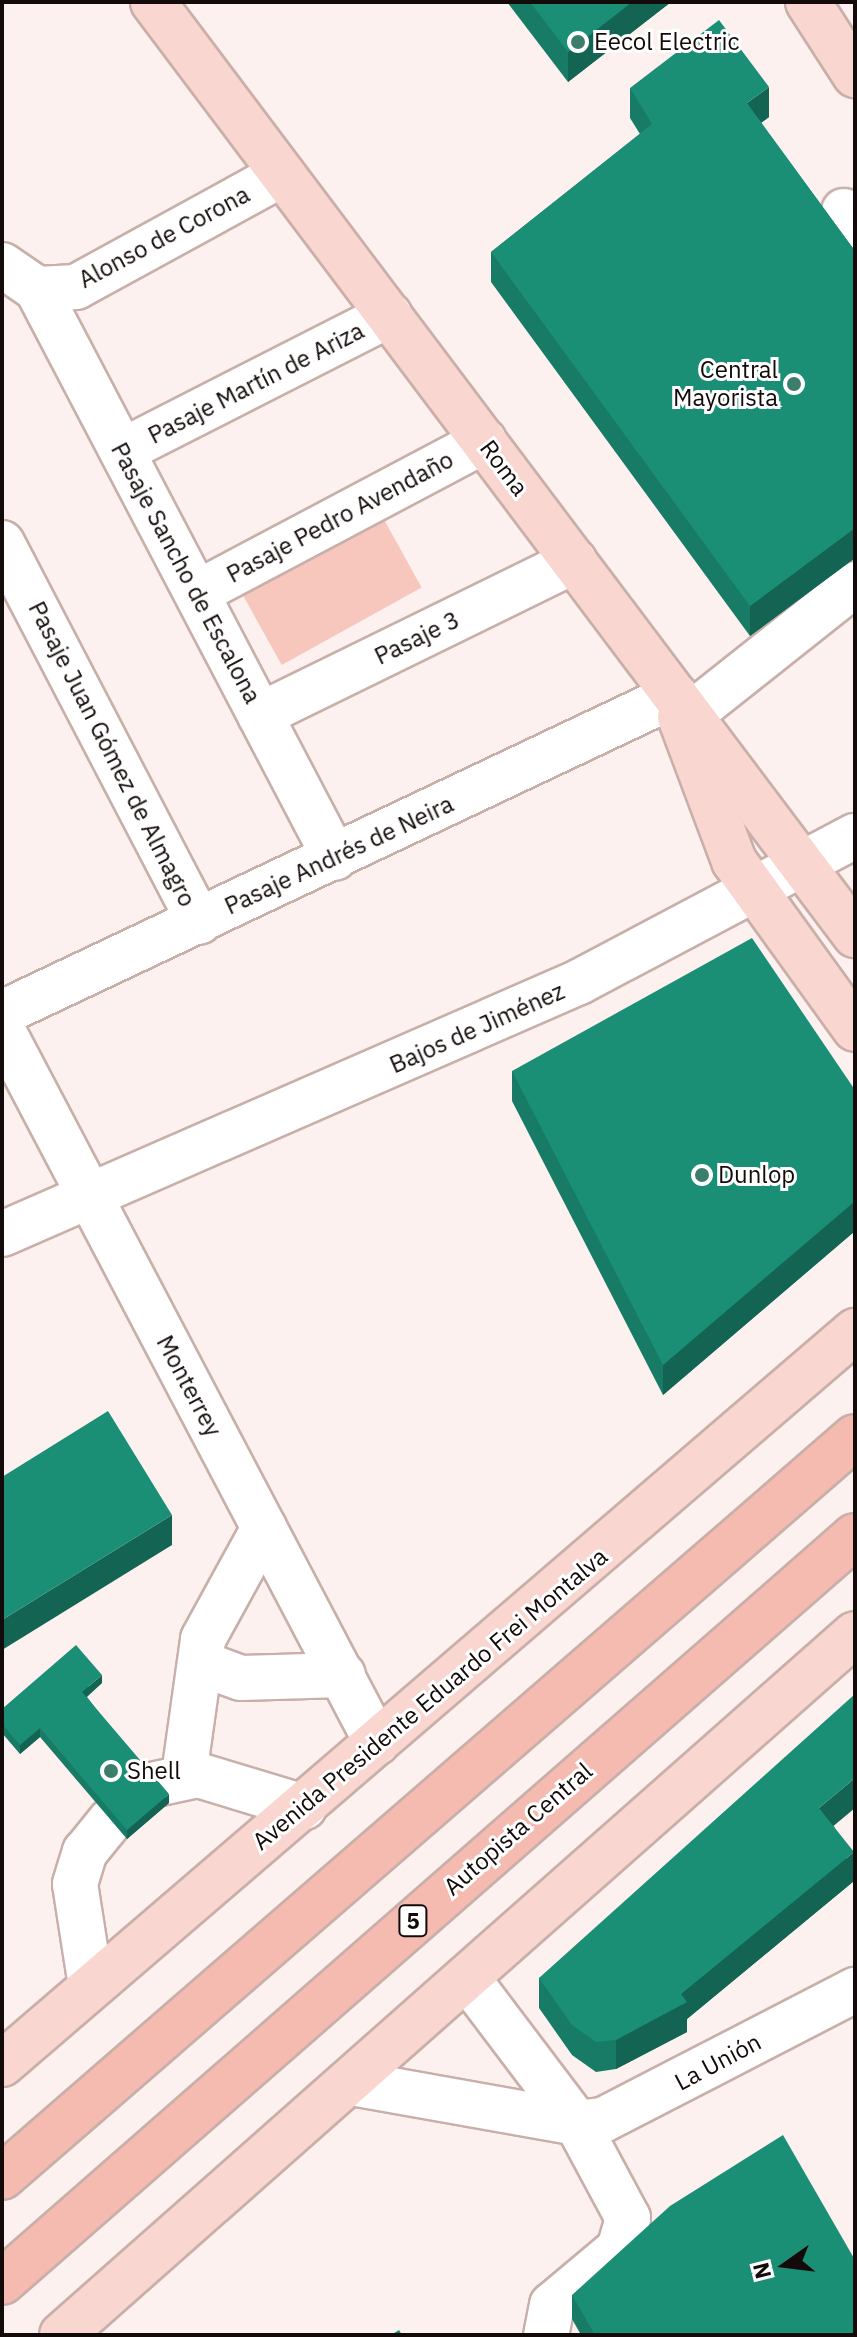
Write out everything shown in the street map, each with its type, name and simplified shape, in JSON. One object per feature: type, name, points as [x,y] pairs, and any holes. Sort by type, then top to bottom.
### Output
[{"type":"highway","points":[[2,2177],[855,1437]]},
{"type":"highway","name":"Autopista Central","points":[[2,2282],[840,1549]]},
{"type":"main road","name":"Roma","points":[[153,2],[855,935]]},
{"type":"main road","points":[[808,2],[855,75]]},
{"type":"main road","points":[[683,705],[699,783],[755,895],[855,1029]]},
{"type":"main road","name":"Avenida Presidente Eduardo Frei Montalva","points":[[2,2064],[855,1331]]},
{"type":"main road","points":[[62,2335],[352,2083],[855,1634]]},
{"type":"street","name":"Alonso de Corona","points":[[37,289],[76,287],[282,174]]},
{"type":"street","points":[[2,265],[37,289]]},
{"type":"street","name":"Pasaje Sancho de Escalona","points":[[37,289],[335,858]]},
{"type":"street","name":"Pasaje Martín de Ariza","points":[[122,451],[389,315]]},
{"type":"street","name":"Pasaje Pedro Avendaño","points":[[197,593],[484,441]]},
{"type":"street","name":"Pasaje Juan Gómez de Almagro","points":[[2,543],[199,922]]},
{"type":"street","name":"Pasaje 3","points":[[260,715],[574,561]]},
{"type":"street","name":"Pasaje Andrés de Neira","points":[[2,1013],[335,858],[683,705],[855,584]]},
{"type":"street","name":"Bajos de Jiménez","points":[[2,1234],[359,1082],[755,895],[855,836]]},
{"type":"street","name":"Monterrey","points":[[2,1029],[377,1743]]},
{"type":"street","points":[[264,1528],[203,1639],[203,1664],[169,1780],[304,1807]]},
{"type":"street","points":[[203,1664],[241,1678],[343,1675]]},
{"type":"street","points":[[91,1986],[75,1905],[85,1852],[111,1820]]},
{"type":"street","points":[[468,1979],[577,2123],[628,2218],[619,2249],[552,2305],[546,2335]]},
{"type":"street","name":"La Unión","points":[[352,2083],[577,2123],[621,2114],[855,1990]]},
{"type":"shaded area","points":[[377,507],[422,587],[282,665],[237,585]]},
{"type":"building","points":[[530,2],[632,2],[568,52]]},
{"type":"building","points":[[719,20],[769,87],[747,103],[855,251],[855,528],[750,606],[491,252],[652,124],[630,88]]},
{"type":"building","name":"Dunlop","points":[[752,938],[855,1090],[855,1201],[663,1365],[512,1071]]},
{"type":"building","points":[[108,1411],[172,1515],[2,1620],[2,1477]]},
{"type":"building","points":[[76,1645],[102,1675],[82,1692],[169,1794],[127,1830],[40,1728],[20,1745],[2,1724],[2,1709]]},
{"type":"building","points":[[855,1694],[855,1778],[819,1808],[854,1852],[681,1994],[687,2002],[616,2040],[596,2042],[572,2025],[539,1978]]},
{"type":"building","points":[[783,2135],[855,2260],[855,2335],[595,2335],[572,2295],[670,2206]]},
{"type":"place","name":"Eecol Electric","points":[[578,42]]},
{"type":"place","name":"Central Mayorista","points":[[794,384]]},
{"type":"place","name":"Dunlop","points":[[702,1175]]},
{"type":"place","name":"Shell","points":[[111,1771]]}]
